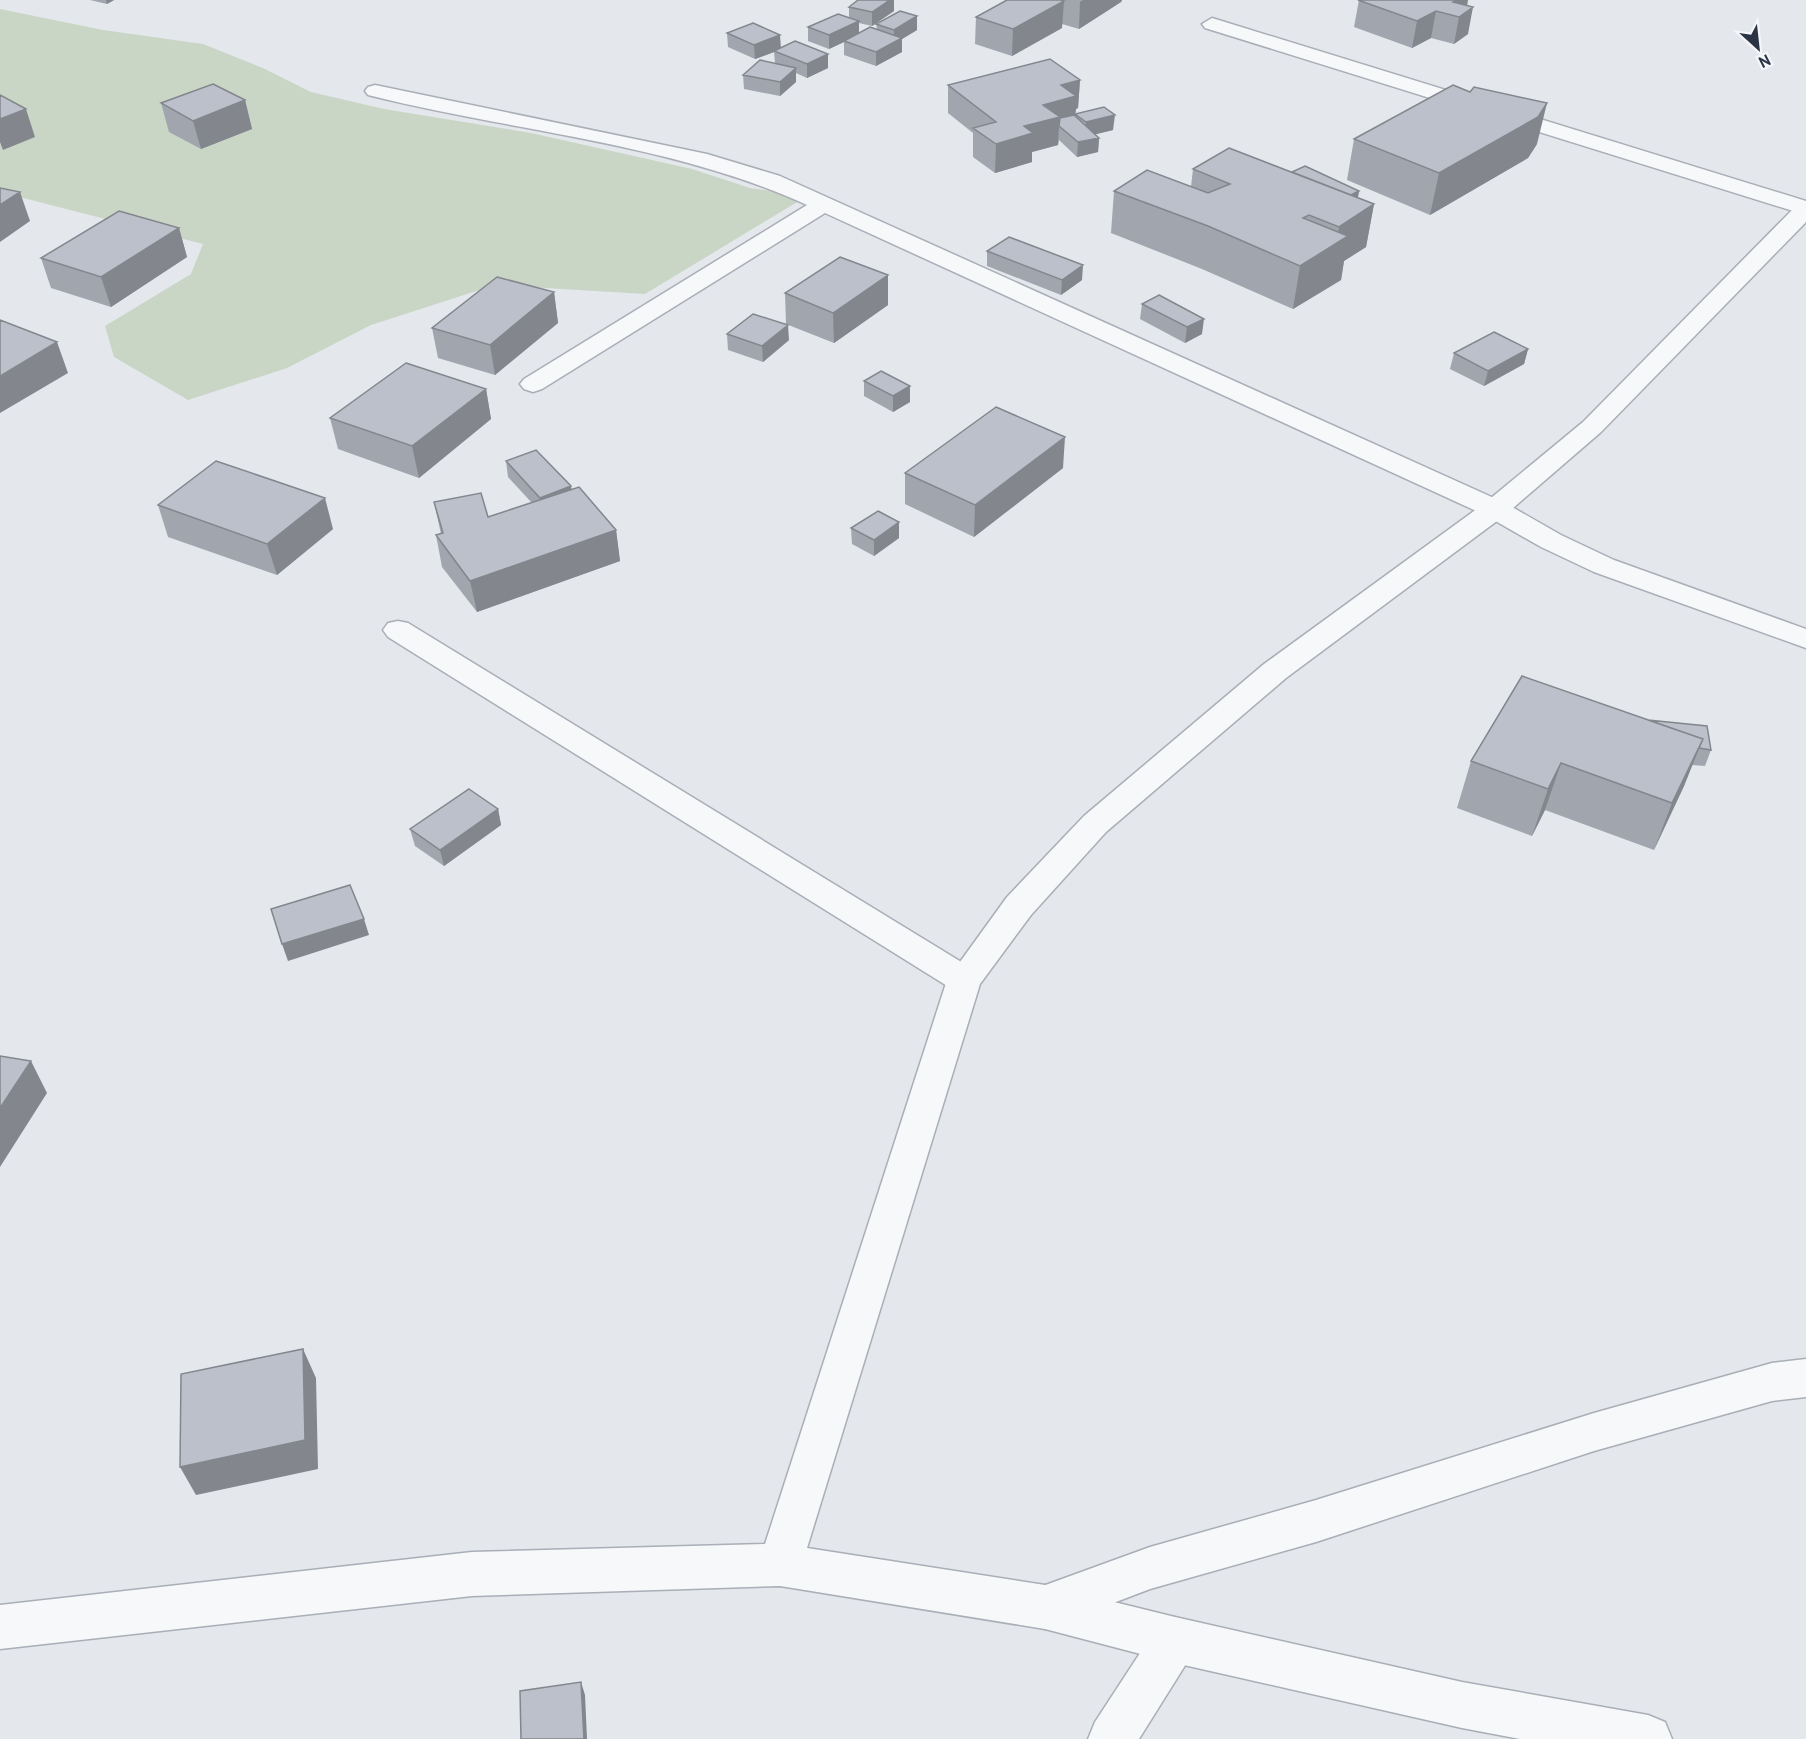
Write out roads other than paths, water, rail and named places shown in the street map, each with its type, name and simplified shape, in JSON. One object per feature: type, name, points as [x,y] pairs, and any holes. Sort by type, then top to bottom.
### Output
[{"type":"street","points":[[780,1565],[964,980],[1019,906],[1095,824],[1275,671],[1495,509],[1592,427],[1806,208],[1212,24]]},
{"type":"street","points":[[375,91],[707,160],[772,181],[1495,509],[1604,566],[1806,639]]},
{"type":"street","points":[[533,384],[825,204]]},
{"type":"street","points":[[398,630],[964,980]]},
{"type":"street","points":[[1045,1607],[1150,1568],[1316,1521],[1594,1432],[1772,1382],[1806,1378]]},
{"type":"street","points":[[0,1627],[472,1574],[780,1565],[1045,1607],[1175,1640],[1462,1705],[1648,1739]]},
{"type":"street","points":[[1112,1739],[1175,1640]]}]
